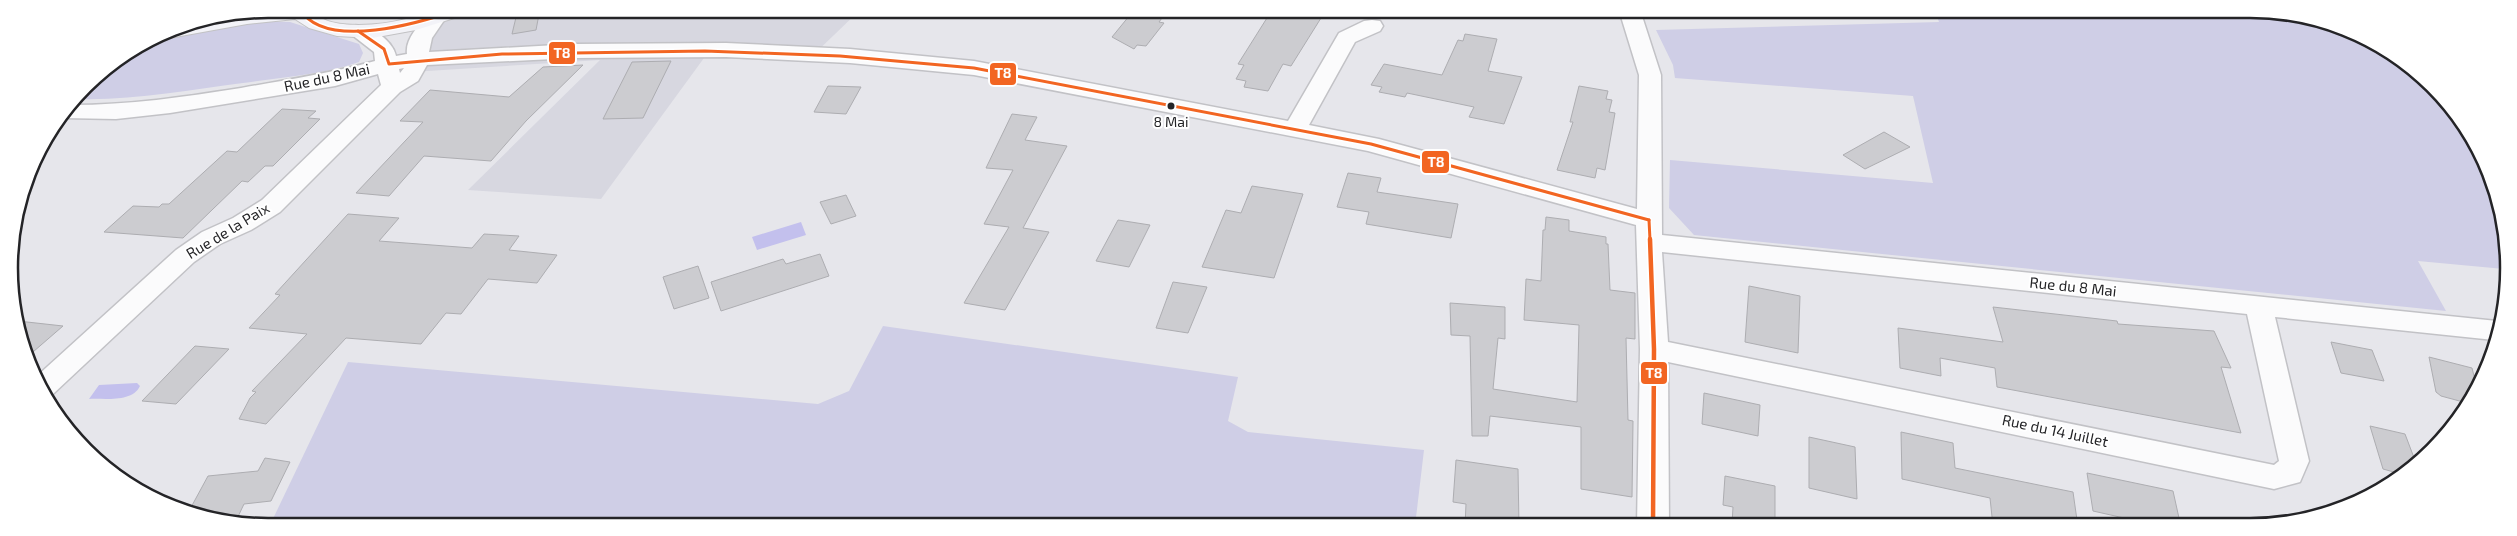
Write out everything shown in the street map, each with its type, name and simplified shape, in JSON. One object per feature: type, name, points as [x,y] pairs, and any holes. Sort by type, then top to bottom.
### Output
[{"type":"main road","points":[[308,18],[312,22],[332,29],[358,31],[400,27],[434,19]]},
{"type":"street","points":[[1632,18],[1650,75],[1649,231],[1654,349],[1653,518]]},
{"type":"street","points":[[358,31],[384,49],[390,75],[410,76],[420,59],[418,39],[434,19]]},
{"type":"street","points":[[1295,130],[1347,38],[1372,26]]},
{"type":"street","name":"Rue du 8 Mai","points":[[420,59],[574,51],[726,50],[905,60],[974,68],[1371,144],[1649,231],[2259,308],[2492,330]]},
{"type":"street","name":"Rue du 8 Mai","points":[[72,112],[116,112],[170,106],[335,79],[390,75]]},
{"type":"street","name":"Rue de la Paix","points":[[46,384],[185,256],[211,238],[242,224],[271,206],[390,75]]},
{"type":"street","name":"Rue du 14 Juillet","points":[[1654,349],[2274,477],[2289,474],[2294,461],[2259,308]]},
{"type":"shaded area","points":[[455,18],[852,18],[807,61],[704,58],[601,199],[468,190],[600,60],[412,72],[426,42],[444,22]]},
{"type":"shaded area","points":[[1938,18],[2265,18],[2314,26],[2360,43],[2401,69],[2426,91],[2448,116],[2466,143],[2474,157],[2491,203],[2495,219],[2500,269],[2418,261],[2446,311],[1694,235],[1669,208],[1670,160],[1933,183],[1913,96],[1675,78],[1673,65],[1656,30],[1939,22]]},
{"type":"shaded area","points":[[249,21],[290,22],[359,44],[363,53],[359,62],[331,70],[302,75],[138,97],[84,99],[116,69],[143,51],[168,39]]},
{"type":"shaded area","points":[[883,326],[1238,377],[1228,421],[1248,432],[1424,450],[1416,518],[273,518],[348,362],[818,404],[849,391]]},
{"type":"water","points":[[801,222],[806,235],[757,250],[752,237]]},
{"type":"water","points":[[137,383],[140,386],[131,395],[110,399],[89,399],[99,385]]},
{"type":"building","points":[[516,18],[538,18],[536,30],[512,34]]},
{"type":"building","points":[[1127,18],[1162,18],[1159,22],[1164,23],[1146,46],[1137,45],[1134,49],[1112,37]]},
{"type":"building","points":[[1267,18],[1321,18],[1291,66],[1283,64],[1268,91],[1244,87],[1246,81],[1236,79],[1244,65],[1238,64]]},
{"type":"building","points":[[1465,34],[1497,39],[1488,71],[1522,77],[1504,124],[1469,117],[1474,107],[1407,93],[1405,97],[1379,92],[1382,87],[1371,85],[1384,64],[1442,75],[1458,40],[1463,41]]},
{"type":"building","points":[[671,61],[643,118],[603,119],[632,62]]},
{"type":"building","points":[[583,65],[526,121],[491,161],[424,156],[389,196],[356,193],[423,122],[400,121],[430,90],[509,97],[543,67]]},
{"type":"building","points":[[828,86],[861,87],[846,114],[814,112]]},
{"type":"building","points":[[1579,86],[1608,91],[1606,99],[1612,100],[1609,112],[1615,113],[1605,170],[1597,168],[1595,178],[1557,170],[1573,122],[1570,122]]},
{"type":"building","points":[[282,109],[316,111],[308,118],[320,119],[273,166],[265,166],[248,182],[242,181],[183,238],[104,232],[133,206],[159,207],[162,204],[169,204],[227,151],[237,152]]},
{"type":"building","points":[[1012,114],[1037,117],[1025,140],[1067,146],[1023,228],[1049,232],[1005,310],[964,303],[1009,227],[984,224],[1013,170],[986,168]]},
{"type":"building","points":[[1884,132],[1910,147],[1865,169],[1843,155]]},
{"type":"building","points":[[1348,173],[1381,178],[1377,192],[1458,204],[1451,238],[1366,224],[1369,212],[1337,207]]},
{"type":"building","points":[[1252,186],[1303,194],[1274,278],[1202,267],[1226,210],[1241,213]]},
{"type":"building","points":[[846,195],[856,216],[831,224],[820,202]]},
{"type":"building","points":[[348,214],[399,218],[379,241],[472,248],[484,234],[519,236],[509,250],[557,255],[537,283],[488,279],[461,314],[446,313],[421,344],[346,338],[266,424],[239,419],[250,398],[256,392],[252,391],[307,334],[249,328],[280,295],[275,294]]},
{"type":"building","points":[[1546,217],[1569,220],[1569,231],[1606,237],[1610,290],[1635,293],[1635,339],[1626,338],[1628,420],[1633,421],[1632,497],[1581,489],[1581,427],[1490,416],[1488,436],[1472,436],[1470,336],[1451,335],[1450,303],[1505,307],[1505,339],[1498,338],[1493,389],[1577,402],[1579,325],[1524,320],[1526,279],[1541,281],[1543,230],[1545,230]]},
{"type":"building","points":[[1118,220],[1150,225],[1129,267],[1096,261]]},
{"type":"building","points":[[820,254],[829,276],[721,311],[711,282],[783,259],[786,264]]},
{"type":"building","points":[[698,266],[709,298],[674,309],[663,277]]},
{"type":"building","points":[[1173,282],[1207,287],[1188,333],[1156,328]]},
{"type":"building","points":[[1749,286],[1800,296],[1798,353],[1745,342]]},
{"type":"building","points":[[1993,307],[2117,321],[2118,324],[2214,331],[2231,368],[2221,367],[2241,433],[1997,387],[1995,368],[1940,358],[1941,376],[1900,368],[1898,328],[2003,342]]},
{"type":"building","points":[[23,322],[63,326],[32,352]]},
{"type":"building","points":[[2331,342],[2372,350],[2384,381],[2341,373]]},
{"type":"building","points":[[195,346],[229,349],[176,404],[142,401]]},
{"type":"building","points":[[2429,357],[2472,368],[2475,376],[2461,401],[2441,396],[2436,392]]},
{"type":"building","points":[[1704,393],[1760,405],[1758,436],[1702,424]]},
{"type":"building","points":[[2370,426],[2405,434],[2414,456],[2394,472],[2383,469]]},
{"type":"building","points":[[1901,432],[1953,443],[1955,468],[2073,492],[2077,518],[1992,518],[1990,498],[1902,479]]},
{"type":"building","points":[[1809,437],[1855,447],[1857,499],[1809,488]]},
{"type":"building","points":[[265,458],[290,462],[271,501],[244,504],[238,516],[219,514],[191,506],[208,476],[258,471]]},
{"type":"building","points":[[1456,460],[1518,469],[1519,518],[1465,518],[1466,504],[1453,502]]},
{"type":"building","points":[[2087,473],[2173,491],[2179,518],[2124,518],[2093,511]]},
{"type":"building","points":[[1725,476],[1775,486],[1775,518],[1732,518],[1733,507],[1723,505]]},
{"type":"transit line","name":"T8","points":[[307,18],[328,27],[361,32],[411,25],[433,18]]},
{"type":"transit line","name":"T8","points":[[358,31],[384,49],[389,64],[502,54],[705,51],[840,56],[974,68],[1371,144],[1649,220]]},
{"type":"transit line","name":"T8","points":[[1649,220],[1654,349],[1653,518]]},
{"type":"place","name":"8 Mai","points":[[1171,106]]}]
